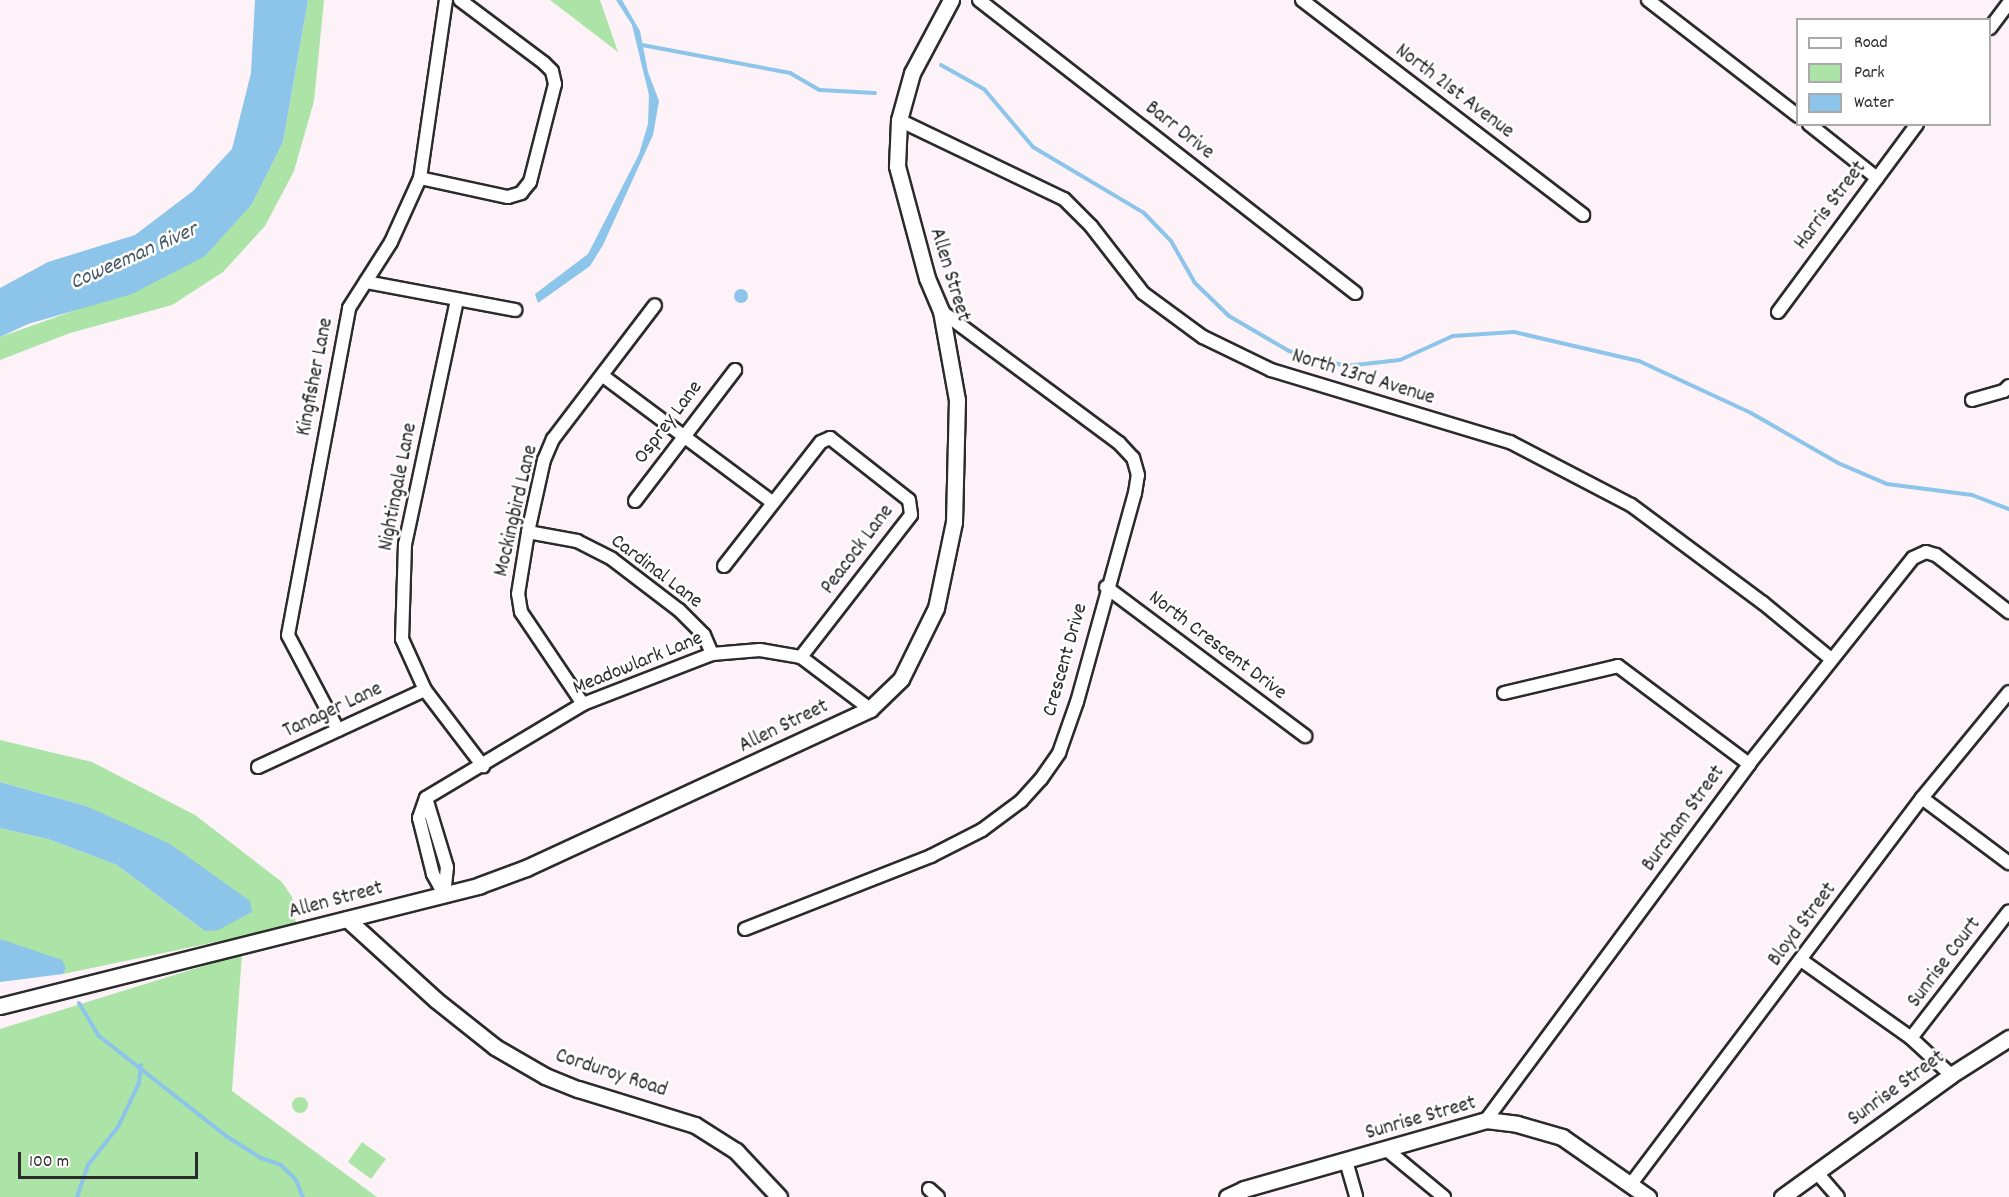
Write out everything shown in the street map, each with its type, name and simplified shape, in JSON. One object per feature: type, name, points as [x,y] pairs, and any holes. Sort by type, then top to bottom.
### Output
[{"type":"street","name":"Kingfisher Lane","points":[[338,730],[288,635],[349,308],[391,242],[420,178],[446,0]]},
{"type":"street","points":[[420,178],[508,197],[521,193],[530,182],[555,84],[552,71],[544,63],[460,0]]},
{"type":"street","name":"Allen Street","points":[[0,1006],[480,885],[575,848],[870,709],[901,679],[936,608],[954,522],[957,400],[941,311],[906,208],[897,166],[899,120],[912,73],[951,0]]},
{"type":"street","name":"Barr Drive","points":[[979,0],[1356,293]]},
{"type":"street","name":"North 21st Avenue","points":[[1302,0],[1583,215]]},
{"type":"street","points":[[1648,0],[1796,115]]},
{"type":"street","points":[[1991,26],[2009,3]]},
{"type":"street","name":"North 23rd Avenue","points":[[899,120],[1064,199],[1091,226],[1143,293],[1203,337],[1271,370],[1510,442],[1631,505],[1763,603],[1830,658]]},
{"type":"street","points":[[1812,126],[1877,177]]},
{"type":"street","name":"Harris Street","points":[[1778,312],[1915,126]]},
{"type":"street","points":[[366,282],[515,310]]},
{"type":"street","name":"Nightingale Lane","points":[[457,300],[405,544],[402,639],[424,690],[483,766]]},
{"type":"street","name":"Mockingbird Lane","points":[[584,704],[521,612],[518,594],[528,532],[544,460],[553,439],[655,305]]},
{"type":"street","name":"Crescent Drive","points":[[745,929],[931,856],[982,830],[1021,801],[1059,753],[1135,493],[1138,475],[1133,458],[1119,443],[941,311]]},
{"type":"street","name":"Osprey Lane","points":[[635,501],[735,370]]},
{"type":"street","points":[[603,376],[772,502]]},
{"type":"street","points":[[1972,400],[2004,391],[2009,386]]},
{"type":"street","name":"Peacock Lane","points":[[724,566],[821,442],[830,438],[909,500],[913,508],[801,657]]},
{"type":"street","name":"Cardinal Lane","points":[[528,532],[577,541],[612,559],[680,610],[704,635],[712,654]]},
{"type":"street","name":"Burcham Street","points":[[1486,1120],[1749,764],[1830,658],[1913,558],[1926,552],[1936,555],[2009,612]]},
{"type":"street","name":"North Crescent Drive","points":[[1107,587],[1305,736]]},
{"type":"street","name":"Meadowlark Lane","points":[[444,894],[447,867],[426,798],[584,704],[712,654],[760,650],[801,657],[870,709]]},
{"type":"street","points":[[1504,693],[1618,666],[1749,764]]},
{"type":"street","name":"Tanager Lane","points":[[258,767],[424,690]]},
{"type":"street","name":"Bloyd Street","points":[[1631,1184],[1922,798],[2009,692]]},
{"type":"street","points":[[1922,798],[2009,862]]},
{"type":"street","name":"Sunrise Court","points":[[1911,1038],[2009,911]]},
{"type":"street","name":"Corduroy Road","points":[[347,920],[436,1000],[495,1047],[545,1076],[578,1089],[695,1125],[736,1151],[779,1197]]},
{"type":"street","points":[[1801,960],[1911,1038],[1951,1075]]},
{"type":"street","name":"Sunrise Street","points":[[1782,1197],[1818,1174],[1951,1075],[2009,1038]]},
{"type":"street","name":"Sunrise Street","points":[[1227,1197],[1244,1189],[1486,1120],[1517,1124],[1562,1137],[1648,1197]]},
{"type":"street","points":[[1387,1150],[1444,1197]]},
{"type":"street","points":[[1346,1161],[1356,1197]]},
{"type":"street","points":[[1818,1174],[1838,1197]]},
{"type":"green space","points":[[308,0],[324,0],[314,101],[294,171],[265,226],[223,272],[172,305],[70,333],[0,360],[0,337],[79,309],[252,204],[283,142]]},
{"type":"green space","points":[[550,0],[600,0],[618,52]]},
{"type":"green space","points":[[0,740],[92,762],[195,815],[282,882],[292,897],[296,925],[63,974],[66,967],[0,939],[0,828],[48,839],[117,865],[205,931],[86,806],[0,782]]},
{"type":"green space","points":[[242,954],[232,1091],[377,1197],[0,1197],[0,1029]]},
{"type":"green space","points":[[297,1097],[303,1097],[308,1105],[306,1111],[297,1113],[292,1108],[292,1102]]},
{"type":"green space","points":[[362,1142],[386,1159],[371,1179],[348,1162]]},
{"type":"water","name":"Coweeman River","points":[[255,0],[308,0],[283,142],[252,204],[205,256],[132,294],[28,324],[0,337],[0,288],[48,262],[135,235],[193,191],[232,149],[251,73]]},
{"type":"water","points":[[616,0],[622,0],[640,31],[648,72],[659,101],[653,135],[603,245],[590,266],[538,303],[535,294],[588,254],[639,154],[648,124],[649,95],[632,25]]},
{"type":"water","points":[[738,289],[744,289],[748,296],[744,303],[738,303],[734,299],[734,293]]},
{"type":"water","points":[[0,782],[86,806],[170,844],[250,901],[252,912],[218,930],[205,931],[117,865],[48,839],[0,828]]},
{"type":"water","points":[[0,939],[62,960],[66,968],[63,974],[0,982]]},
{"type":"waterway","points":[[642,45],[790,73],[820,90],[875,93]]},
{"type":"waterway","points":[[941,65],[984,89],[1033,147],[1144,213],[1171,241],[1195,283],[1229,316],[1289,351],[1346,366],[1400,360],[1453,336],[1514,332],[1639,361],[1751,413],[1838,463],[1887,484],[1972,495],[2009,509]]},
{"type":"waterway","points":[[79,1003],[99,1036],[226,1136],[261,1158],[281,1165],[296,1180],[303,1197]]},
{"type":"waterway","points":[[77,1197],[88,1165],[118,1127],[139,1083],[141,1065]]}]
